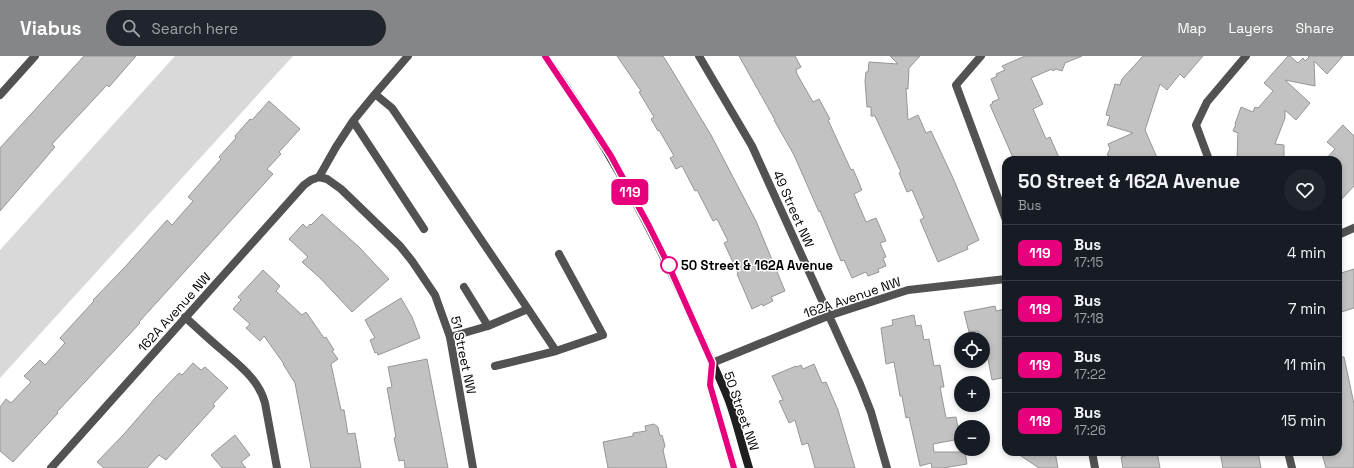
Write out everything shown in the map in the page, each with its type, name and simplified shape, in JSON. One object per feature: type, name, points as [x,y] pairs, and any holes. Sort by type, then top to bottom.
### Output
[{"type":"main road","name":"50 Street NW","points":[[545,56],[611,156],[643,214],[668,264],[729,402],[749,468]]},
{"type":"main road","name":"50 Street NW","points":[[712,363],[710,385],[734,468]]},
{"type":"street","points":[[0,95],[35,56]]},
{"type":"street","points":[[319,177],[353,121],[408,56]]},
{"type":"street","name":"49 Street NW","points":[[699,56],[752,146],[860,384],[871,412],[887,468]]},
{"type":"street","points":[[981,56],[956,84],[1002,209]]},
{"type":"street","points":[[1208,156],[1196,125],[1206,102],[1246,56]]},
{"type":"street","points":[[375,94],[392,108],[556,351]]},
{"type":"street","points":[[353,121],[424,229]]},
{"type":"street","name":"162A Avenue NW","points":[[51,468],[304,185],[319,177]]},
{"type":"street","name":"51 Street NW","points":[[319,177],[327,179],[341,189],[384,230],[412,261],[435,295],[450,337],[473,468]]},
{"type":"street","points":[[1342,233],[1354,228]]},
{"type":"street","points":[[495,366],[556,351],[604,335],[559,254]]},
{"type":"street","name":"162A Avenue NW","points":[[712,363],[828,316],[908,290],[1002,279]]},
{"type":"street","points":[[464,287],[488,326]]},
{"type":"street","points":[[450,337],[488,326],[528,310]]},
{"type":"street","points":[[185,317],[247,372],[257,385],[265,403],[277,468]]},
{"type":"street","points":[[1093,456],[1095,468]]},
{"type":"street","points":[[1289,456],[1292,468]]},
{"type":"shaded area","points":[[175,56],[293,56],[0,378],[0,250]]},
{"type":"building","points":[[84,56],[136,56],[109,87],[107,85],[52,144],[55,147],[0,211],[0,148]]},
{"type":"building","points":[[617,56],[663,56],[711,135],[756,221],[785,291],[771,297],[773,301],[752,309],[724,243],[728,241],[717,219],[713,221],[697,190],[695,191],[682,166],[676,169],[670,158],[674,156],[651,119],[654,117],[639,92],[641,91]]},
{"type":"building","points":[[739,56],[795,56],[801,67],[796,70],[797,74],[813,102],[819,99],[830,119],[828,120],[851,170],[853,169],[862,190],[854,194],[866,222],[876,218],[886,241],[880,243],[886,257],[883,258],[886,266],[878,269],[879,272],[868,276],[866,272],[852,278],[844,260],[841,261],[794,155]]},
{"type":"building","points":[[890,56],[920,56],[909,68],[908,89],[906,88],[908,120],[918,115],[926,133],[931,131],[979,240],[967,246],[968,249],[938,262],[920,220],[924,218],[912,190],[907,192],[899,173],[901,172],[875,116],[871,116],[871,107],[867,107],[865,81],[869,62],[898,64]]},
{"type":"building","points":[[1025,56],[1082,56],[1065,63],[1062,71],[1056,69],[1053,71],[1052,69],[1031,78],[1043,104],[1033,109],[1046,139],[1050,137],[1058,156],[1012,156],[990,105],[993,103],[992,102],[999,99],[991,79],[997,76],[996,74],[1005,70],[1002,66]]},
{"type":"building","points":[[1143,56],[1203,56],[1184,78],[1180,74],[1167,90],[1160,84],[1145,130],[1156,156],[1107,155],[1110,149],[1108,144],[1133,133],[1107,125],[1110,116],[1106,115],[1115,84],[1120,85],[1122,79]]},
{"type":"building","points":[[1288,56],[1298,63],[1303,58],[1305,61],[1309,57],[1308,56],[1343,56],[1327,74],[1314,61],[1315,86],[1285,80],[1310,103],[1296,120],[1285,110],[1285,118],[1275,144],[1284,145],[1284,156],[1237,156],[1238,133],[1233,131],[1241,107],[1253,112],[1255,107],[1258,108],[1273,91],[1264,83]]},
{"type":"building","points":[[269,101],[300,129],[279,152],[281,154],[267,169],[273,174],[13,462],[0,451],[0,407],[6,399],[11,403],[31,382],[24,376],[40,360],[45,365],[65,343],[60,338],[167,220],[172,225],[193,201],[188,197],[221,159],[219,157],[236,138],[235,136]]},
{"type":"building","points":[[1343,125],[1354,136],[1354,186],[1342,199],[1342,156],[1329,156],[1335,149],[1327,142]]},
{"type":"building","points":[[322,214],[359,247],[389,279],[352,312],[320,278],[302,262],[308,257],[289,239],[303,224],[307,228]]},
{"type":"building","points":[[1354,269],[1354,308],[1342,312],[1342,273]]},
{"type":"building","points":[[263,270],[280,286],[276,291],[302,315],[306,312],[324,338],[326,337],[334,350],[332,351],[338,359],[331,364],[341,410],[344,410],[348,434],[355,433],[361,468],[311,468],[295,383],[284,364],[264,336],[260,341],[246,328],[250,324],[233,309],[241,300],[238,297]]},
{"type":"building","points":[[401,298],[412,317],[420,338],[378,355],[377,352],[375,353],[370,340],[375,338],[365,320]]},
{"type":"building","points":[[995,306],[996,311],[1002,310],[1002,378],[992,380],[990,368],[990,332],[969,332],[964,312]]},
{"type":"building","points":[[914,315],[916,326],[921,325],[924,340],[929,339],[934,366],[940,365],[944,387],[940,387],[946,418],[956,417],[957,420],[954,420],[954,440],[933,444],[934,452],[954,452],[954,456],[966,456],[967,464],[943,468],[932,468],[931,463],[920,466],[909,417],[906,418],[902,396],[900,396],[894,362],[886,364],[881,328],[893,325],[892,320]]},
{"type":"building","points":[[1342,357],[1344,357],[1354,404],[1354,468],[1326,468],[1323,456],[1342,456]]},
{"type":"building","points":[[427,359],[448,468],[405,468],[404,460],[399,461],[394,438],[396,437],[387,388],[392,387],[388,367]]},
{"type":"building","points":[[193,363],[201,370],[205,367],[228,388],[213,404],[215,406],[166,460],[159,455],[147,468],[104,468],[97,462],[179,373],[182,375]]},
{"type":"building","points":[[814,364],[822,383],[826,382],[838,410],[855,468],[815,468],[808,443],[802,445],[795,420],[789,423],[779,401],[783,400],[772,376],[796,366],[801,365],[803,369]]},
{"type":"building","points":[[654,424],[658,427],[660,436],[662,435],[665,446],[663,450],[667,468],[608,468],[603,442],[633,436],[633,433],[646,431],[645,426]]},
{"type":"building","points":[[235,435],[250,455],[241,462],[246,468],[222,468],[211,455]]},
{"type":"building","points":[[1021,456],[1056,456],[1058,468],[1039,468]]},
{"type":"building","points":[[1158,456],[1160,468],[1123,468],[1121,457]]},
{"type":"building","points":[[1221,456],[1259,456],[1261,468],[1223,468]]},
{"type":"bus line","name":"119","points":[[545,56],[611,156],[668,264],[712,363],[710,385],[734,468]]},
{"type":"place","name":"50 Street & 162A Avenue","points":[[669,265]]}]
